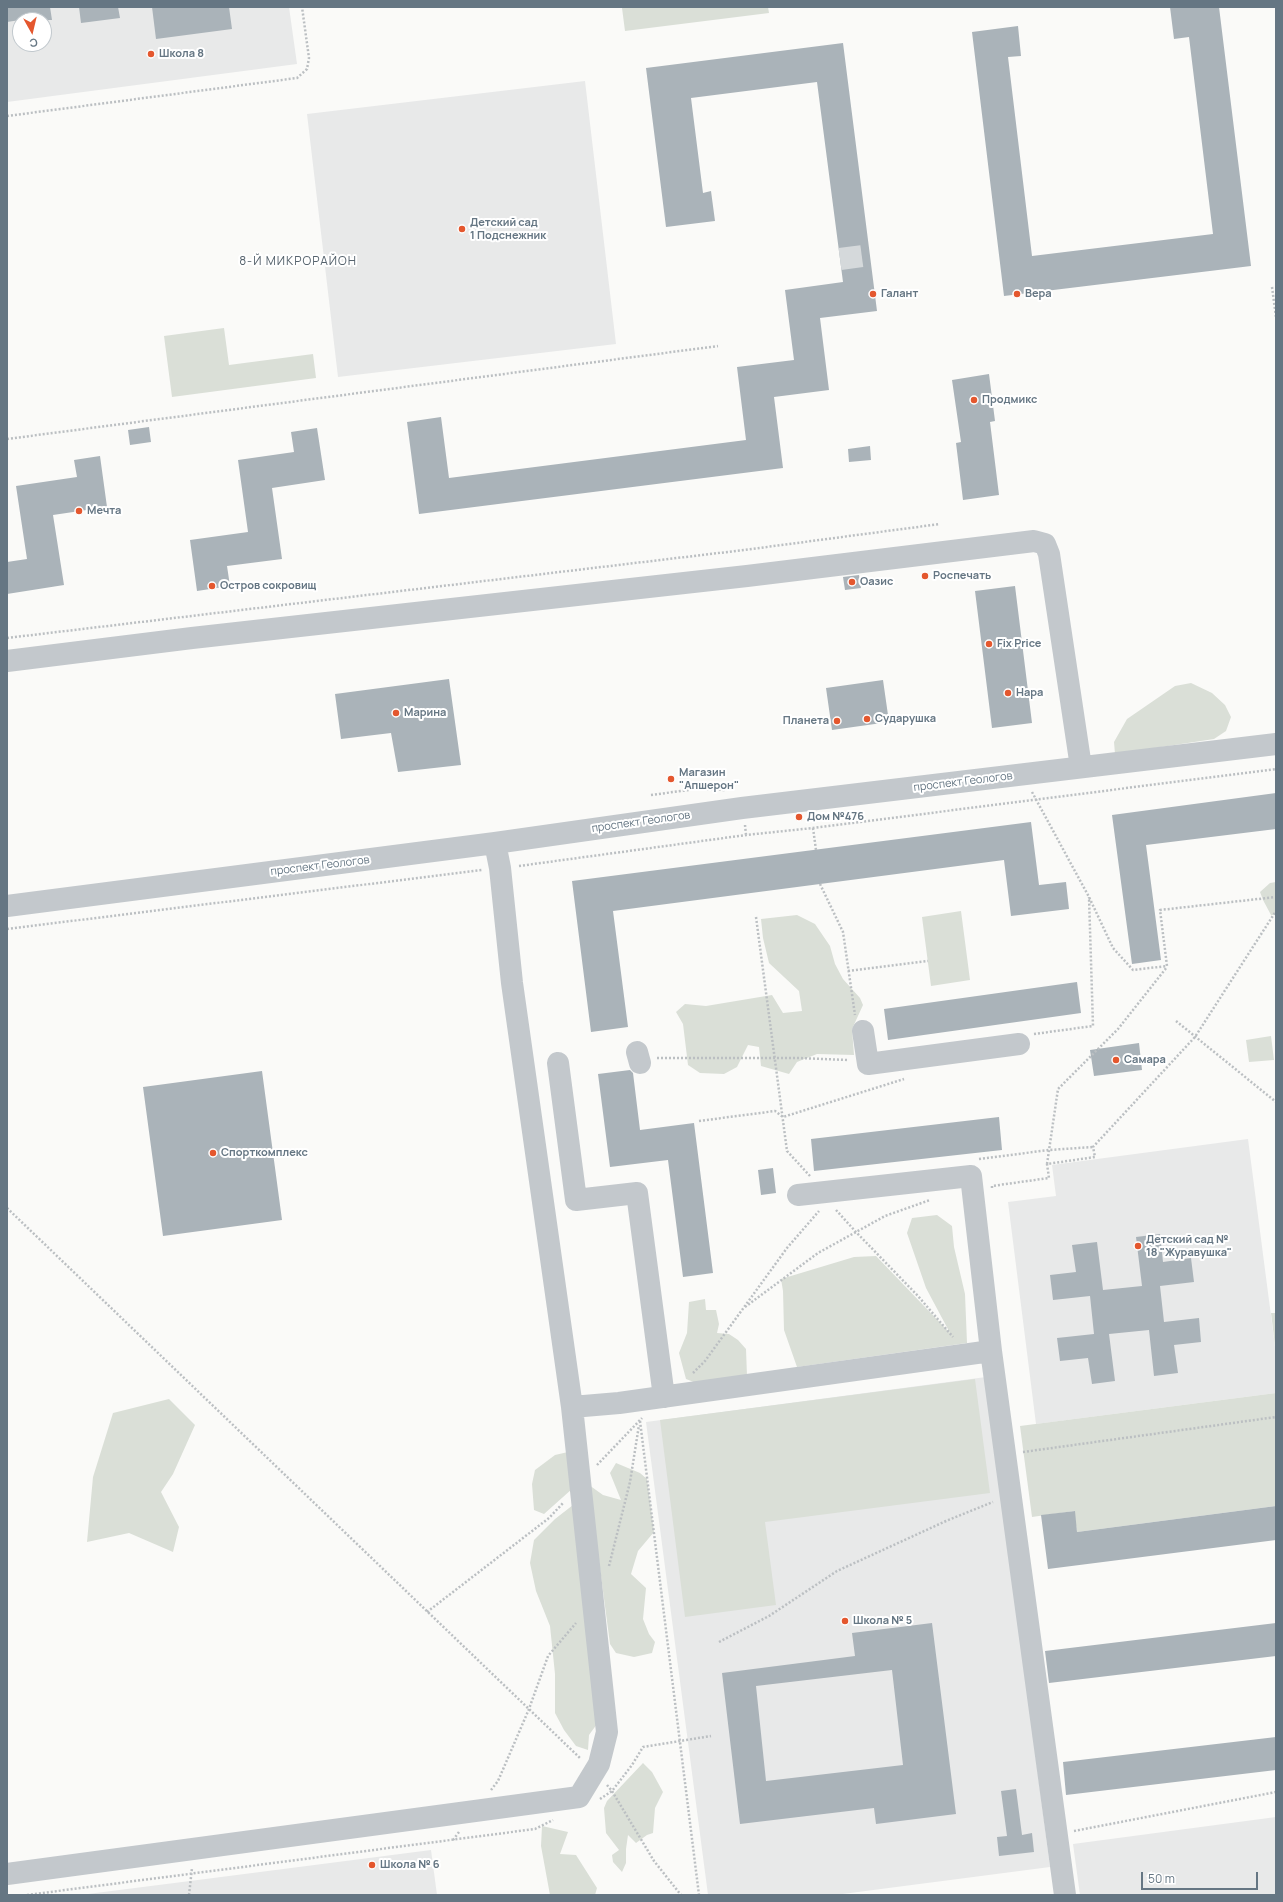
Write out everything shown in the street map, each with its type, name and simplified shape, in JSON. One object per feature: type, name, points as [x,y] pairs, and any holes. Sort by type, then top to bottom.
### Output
[{"type":"street","points":[[7,661],[192,638],[747,576],[1034,541],[1045,544],[1049,554],[1081,766]]},
{"type":"street","name":"проспект Геологов","points":[[7,906],[495,843],[742,808],[1081,766],[1276,744]]},
{"type":"street","points":[[7,1874],[472,1813],[579,1797],[599,1764],[607,1732],[572,1407],[512,983],[500,868],[495,843]]},
{"type":"street","points":[[859,1025],[868,1064],[1025,1039]]},
{"type":"street","points":[[558,1063],[576,1200],[637,1193],[664,1397]]},
{"type":"street","points":[[798,1195],[826,1196],[971,1176],[991,1351],[1065,1895]]},
{"type":"street","points":[[572,1407],[664,1397],[991,1351]]},
{"type":"path","points":[[7,116],[297,78],[307,69],[309,58],[302,7]]},
{"type":"path","points":[[1272,287],[1276,317]]},
{"type":"path","points":[[7,439],[718,346]]},
{"type":"path","points":[[7,638],[744,550],[940,524]]},
{"type":"path","points":[[7,929],[500,868],[1036,798],[1276,769]]},
{"type":"path","points":[[1022,774],[1089,897],[1113,948],[1133,970],[1167,966]]},
{"type":"path","points":[[813,828],[816,850]]},
{"type":"path","points":[[820,884],[843,932],[848,972],[859,1025]]},
{"type":"path","points":[[1025,1039],[1093,1026],[1089,897]]},
{"type":"path","points":[[992,1186],[1049,1178],[1047,1164],[1058,1089],[1118,1029],[1167,966],[1160,910],[1276,897]]},
{"type":"path","points":[[1047,1164],[1095,1158],[1093,1147],[1195,1037],[1276,911]]},
{"type":"path","points":[[756,917],[787,1151],[856,1232],[918,1296],[957,1341]]},
{"type":"path","points":[[848,972],[928,961]]},
{"type":"path","points":[[1176,1021],[1276,1102]]},
{"type":"path","points":[[639,1058],[774,1058],[848,1060],[867,1057]]},
{"type":"path","points":[[783,1117],[905,1079]]},
{"type":"path","points":[[699,1121],[775,1111],[783,1117]]},
{"type":"path","points":[[690,1378],[705,1361],[826,1196]]},
{"type":"path","points":[[741,1310],[818,1253],[885,1216],[936,1198]]},
{"type":"path","points":[[7,1208],[594,1772],[612,1791],[654,1861],[681,1895]]},
{"type":"path","points":[[427,1612],[549,1518],[580,1486],[589,1473],[644,1416]]},
{"type":"path","points":[[1005,1456],[1276,1417]]},
{"type":"path","points":[[607,1571],[630,1482],[640,1420]]},
{"type":"path","points":[[640,1420],[699,1895]]},
{"type":"path","points":[[719,1642],[769,1616],[837,1571],[946,1521],[993,1502],[1004,1503],[1011,1497]]},
{"type":"path","points":[[490,1792],[498,1781],[529,1709],[548,1656],[593,1604]]},
{"type":"path","points":[[596,1801],[612,1791],[632,1766],[643,1747],[711,1736]]},
{"type":"path","points":[[1070,1832],[1276,1792]]},
{"type":"path","points":[[453,1840],[472,1813]]},
{"type":"path","points":[[27,1895],[535,1829],[555,1819]]},
{"type":"shaded area","name":"Школа 8","points":[[7,7],[289,7],[297,64],[7,102]]},
{"type":"shaded area","points":[[768,7],[769,13],[625,31],[622,8]]},
{"type":"shaded area","name":"Детский сад 1 Подснежник","points":[[585,81],[616,344],[338,377],[307,114]]},
{"type":"shaded area","points":[[224,328],[229,365],[313,354],[316,378],[172,397],[164,336]]},
{"type":"shaded area","points":[[1191,683],[1212,693],[1225,705],[1231,717],[1226,731],[1214,739],[1115,754],[1114,742],[1127,719],[1175,686]]},
{"type":"shaded area","points":[[1276,882],[1276,915],[1271,915],[1260,892],[1270,883]]},
{"type":"shaded area","points":[[961,911],[970,980],[931,986],[922,917]]},
{"type":"shaded area","points":[[797,915],[815,924],[830,946],[835,964],[843,979],[860,998],[863,1005],[852,1029],[854,1055],[817,1054],[797,1062],[789,1074],[761,1066],[759,1047],[748,1045],[737,1067],[724,1074],[700,1073],[688,1065],[683,1024],[676,1012],[685,1004],[706,1006],[772,995],[783,1013],[802,1011],[799,991],[769,963],[763,938],[761,919]]},
{"type":"shaded area","points":[[1271,1036],[1274,1060],[1249,1062],[1246,1040]]},
{"type":"shaded area","name":"Детский сад № 18 \"Журавушка\"","points":[[1248,1139],[1276,1354],[1276,1393],[1036,1424],[1008,1202],[1056,1196],[1052,1165]]},
{"type":"shaded area","points":[[937,1215],[952,1226],[954,1247],[965,1294],[967,1343],[797,1367],[784,1330],[783,1291],[781,1279],[854,1257],[876,1256],[950,1333],[926,1288],[907,1233],[912,1218]]},
{"type":"shaded area","points":[[705,1299],[706,1310],[716,1310],[719,1324],[717,1333],[729,1334],[738,1340],[746,1349],[747,1376],[699,1384],[686,1379],[679,1353],[687,1333],[689,1302]]},
{"type":"shaded area","points":[[1271,1313],[1276,1313],[1276,1354]]},
{"type":"shaded area","name":"Школа № 5","points":[[986,1377],[1050,1867],[835,1895],[708,1895],[646,1422]]},
{"type":"shaded area","points":[[975,1379],[990,1493],[765,1522],[776,1605],[685,1617],[660,1420]]},
{"type":"shaded area","points":[[1276,1393],[1276,1506],[1077,1532],[1074,1511],[1032,1517],[1020,1426]]},
{"type":"shaded area","points":[[169,1399],[195,1425],[173,1474],[161,1492],[179,1527],[173,1552],[129,1533],[87,1542],[93,1477],[113,1413]]},
{"type":"shaded area","points":[[568,1452],[572,1489],[544,1514],[534,1510],[532,1484],[535,1470],[555,1455]]},
{"type":"shaded area","points":[[616,1463],[640,1473],[647,1479],[654,1532],[638,1551],[631,1574],[646,1588],[643,1619],[649,1634],[655,1642],[652,1653],[634,1657],[616,1653],[610,1644],[589,1485],[603,1495],[621,1500],[610,1473]]},
{"type":"shaded area","points":[[573,1505],[597,1724],[589,1735],[588,1750],[576,1746],[564,1730],[555,1713],[555,1674],[550,1626],[536,1591],[530,1563],[534,1540],[555,1519]]},
{"type":"shaded area","points":[[643,1763],[652,1772],[663,1792],[655,1808],[653,1833],[647,1835],[636,1843],[628,1835],[626,1863],[622,1872],[613,1862],[612,1855],[619,1850],[606,1833],[604,1808],[607,1801]]},
{"type":"shaded area","points":[[1276,1817],[1276,1895],[1080,1895],[1073,1844]]},
{"type":"shaded area","points":[[542,1826],[568,1832],[560,1854],[576,1855],[597,1888],[595,1895],[550,1895],[541,1846]]},
{"type":"shaded area","name":"Школа № 6","points":[[431,1850],[437,1895],[80,1895],[190,1881]]},
{"type":"building","points":[[7,7],[50,7],[51,12],[12,12],[12,21],[7,22]]},
{"type":"building","points":[[79,7],[118,7],[120,18],[81,23]]},
{"type":"building","name":"Школа 8","points":[[152,7],[229,7],[232,29],[156,39]]},
{"type":"building","points":[[1170,7],[1219,7],[1251,266],[1004,296],[972,32],[1018,26],[1021,56],[1008,57],[1032,256],[1213,234],[1189,37],[1174,39]]},
{"type":"building","points":[[843,43],[877,311],[820,318],[829,390],[774,397],[783,468],[419,514],[407,422],[441,417],[449,478],[746,440],[737,367],[794,360],[785,290],[843,282],[817,82],[691,98],[703,193],[711,191],[715,221],[666,227],[646,68]]},
{"type":"building","points":[[989,374],[995,421],[990,422],[999,495],[963,500],[956,443],[961,442],[952,380]]},
{"type":"building","points":[[149,427],[151,442],[130,445],[128,430]]},
{"type":"building","points":[[317,428],[325,480],[272,488],[282,559],[227,566],[230,586],[197,591],[190,540],[248,532],[238,460],[294,452],[291,432]]},
{"type":"building","points":[[870,446],[871,460],[849,462],[848,449]]},
{"type":"building","points":[[100,456],[107,507],[53,515],[64,585],[7,594],[7,562],[27,559],[16,486],[77,477],[74,460]]},
{"type":"building","name":"Оазис","points":[[859,575],[861,588],[845,590],[843,577]]},
{"type":"building","points":[[1015,586],[1032,723],[992,728],[975,591]]},
{"type":"building","name":"Марина","points":[[449,679],[461,765],[398,772],[391,733],[341,739],[335,694]]},
{"type":"building","points":[[883,680],[889,722],[832,730],[826,688]]},
{"type":"building","points":[[1276,793],[1276,829],[1146,845],[1161,960],[1132,964],[1112,815]]},
{"type":"building","points":[[1031,822],[1039,885],[1066,882],[1069,909],[1011,916],[1004,860],[613,911],[628,1027],[591,1032],[572,881]]},
{"type":"building","points":[[1077,982],[1081,1013],[888,1040],[884,1009]]},
{"type":"building","name":"Самара","points":[[1139,1043],[1142,1070],[1094,1076],[1090,1050]]},
{"type":"building","points":[[630,1070],[633,1073],[640,1130],[694,1123],[713,1273],[683,1277],[668,1160],[610,1167],[598,1074]]},
{"type":"building","name":"Спорткомплекс","points":[[262,1071],[282,1220],[163,1236],[143,1087]]},
{"type":"building","points":[[999,1117],[1002,1150],[814,1171],[811,1139]]},
{"type":"building","points":[[773,1168],[776,1193],[761,1195],[758,1170]]},
{"type":"building","points":[[1160,1234],[1163,1262],[1191,1258],[1194,1282],[1160,1286],[1164,1322],[1199,1318],[1201,1342],[1174,1345],[1178,1373],[1154,1376],[1149,1330],[1109,1334],[1115,1381],[1092,1384],[1088,1358],[1060,1361],[1057,1338],[1094,1334],[1090,1296],[1053,1300],[1050,1275],[1076,1272],[1072,1245],[1097,1242],[1103,1290],[1142,1286],[1136,1237]]},
{"type":"building","points":[[1276,1506],[1276,1540],[1048,1569],[1041,1515],[1075,1511],[1077,1532]]},
{"type":"building","points":[[932,1623],[956,1814],[876,1824],[874,1808],[740,1824],[722,1673],[855,1656],[852,1633]],"holes":[[[892,1670],[903,1765],[766,1781],[756,1686]]]},
{"type":"building","points":[[1276,1623],[1276,1656],[1049,1683],[1045,1651]]},
{"type":"building","points":[[1276,1737],[1276,1770],[1066,1795],[1063,1762]]},
{"type":"building","points":[[1016,1789],[1022,1835],[1032,1833],[1034,1852],[999,1856],[997,1837],[1007,1836],[1001,1791]]},
{"type":"tunnel","points":[[840,259],[870,255]]},
{"type":"place","name":"Школа 8","points":[[151,54]]},
{"type":"place","name":"Детский сад 1 Подснежник","points":[[462,229]]},
{"type":"place","name":"Галант","points":[[873,294]]},
{"type":"place","name":"Вера","points":[[1017,294]]},
{"type":"place","name":"Продмикс","points":[[974,400]]},
{"type":"place","name":"Мечта","points":[[79,511]]},
{"type":"place","name":"Роспечать","points":[[925,576]]},
{"type":"place","name":"Оазис","points":[[852,582]]},
{"type":"place","name":"Остров сокровищ","points":[[212,586]]},
{"type":"place","name":"Fix Price","points":[[989,644]]},
{"type":"place","name":"Нара","points":[[1008,693]]},
{"type":"place","name":"Марина","points":[[396,713]]},
{"type":"place","name":"Сударушка","points":[[867,719]]},
{"type":"place","name":"Планета","points":[[837,721]]},
{"type":"place","name":"Магазин \"Апшерон\"","points":[[671,779]]},
{"type":"place","name":"Дом №476","points":[[799,817]]},
{"type":"place","name":"Самара","points":[[1116,1060]]},
{"type":"place","name":"Спорткомплекс","points":[[213,1153]]},
{"type":"place","name":"Детский сад № 18 \"Журавушка\"","points":[[1138,1246]]},
{"type":"place","name":"Школа № 5","points":[[845,1621]]},
{"type":"place","name":"Школа № 6","points":[[372,1865]]},
{"type":"district","name":"8-Й МИКРОРАЙОН","points":[[298,262]]}]
